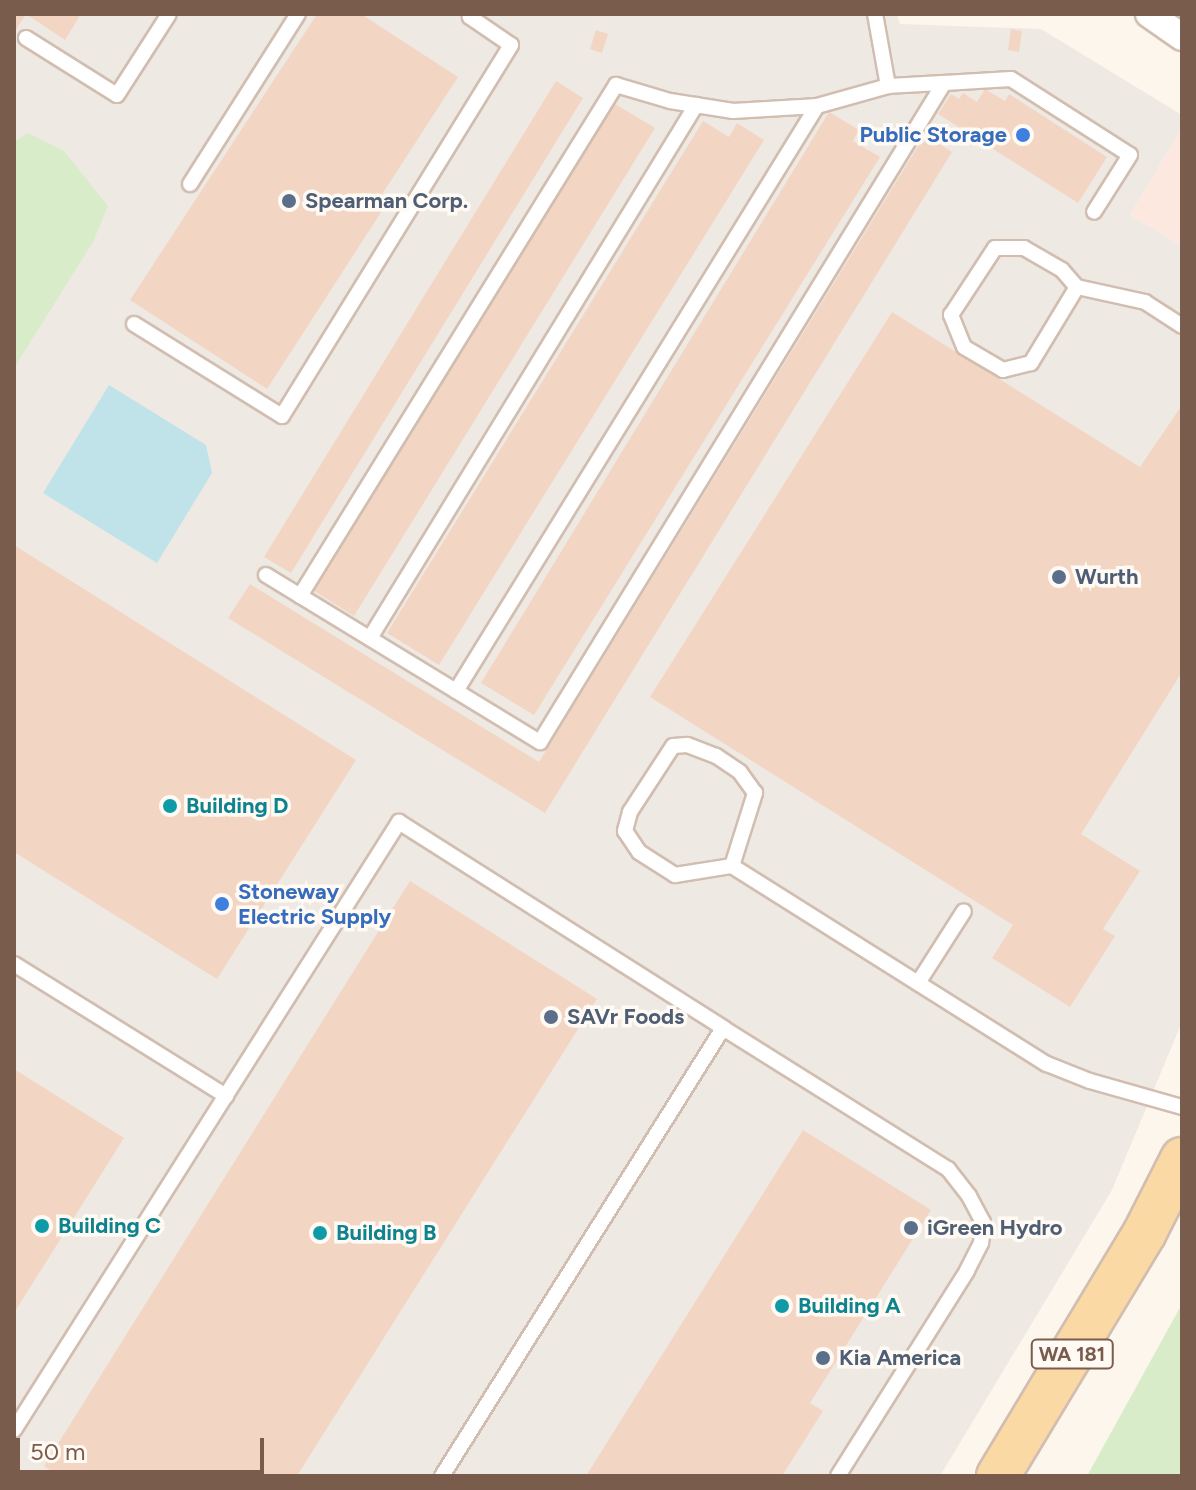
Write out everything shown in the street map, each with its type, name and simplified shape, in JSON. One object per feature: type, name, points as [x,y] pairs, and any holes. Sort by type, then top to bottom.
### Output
[{"type":"main road","name":"WA 181","points":[[998,1476],[1145,1232],[1182,1159]]},
{"type":"street","points":[[1149,14],[1182,37]]},
{"type":"lane","points":[[26,38],[117,95],[169,14]]},
{"type":"lane","points":[[190,184],[298,14]]},
{"type":"lane","points":[[875,14],[888,86]]},
{"type":"lane","points":[[134,324],[282,416],[511,45],[469,15]]},
{"type":"lane","points":[[300,596],[616,85],[733,111],[817,106],[888,86],[1011,79],[1130,155],[1094,212]]},
{"type":"lane","points":[[266,575],[540,742],[944,83]]},
{"type":"lane","points":[[370,638],[696,105]]},
{"type":"lane","points":[[456,691],[817,106]]},
{"type":"lane","points":[[1077,287],[1031,363],[1003,370],[964,347],[951,315],[995,248],[1024,248],[1062,270],[1077,287],[1145,302],[1182,326]]},
{"type":"lane","points":[[732,866],[755,793],[740,772],[716,756],[687,745],[673,746],[630,812],[625,831],[639,852],[675,875],[732,866],[1047,1064],[1090,1081],[1182,1107]]},
{"type":"lane","points":[[14,1430],[399,822],[948,1169],[969,1196],[983,1222],[981,1243],[967,1271],[838,1476]]},
{"type":"lane","points":[[918,983],[964,911]]},
{"type":"lane","points":[[14,964],[226,1096]]},
{"type":"lane","points":[[442,1476],[723,1028]]},
{"type":"shaded area","points":[[14,14],[897,14],[900,24],[1041,29],[1182,115],[1182,128],[1130,215],[1182,246],[1182,1022],[1112,1190],[940,1476],[14,1476]]},
{"type":"shaded area","points":[[1182,128],[1182,246],[1130,215]]},
{"type":"green space","points":[[28,133],[64,151],[108,206],[93,242],[14,368],[14,142]]},
{"type":"green space","points":[[1182,1304],[1182,1476],[1087,1476]]},
{"type":"water","points":[[109,385],[206,445],[212,473],[157,563],[43,493]]},
{"type":"building","points":[[14,14],[26,14],[14,33]]},
{"type":"building","points":[[26,14],[81,14],[65,40]]},
{"type":"building","name":"Spearman Corp.","points":[[317,14],[361,14],[458,77],[379,199],[387,203],[267,389],[130,300]]},
{"type":"building","points":[[1011,29],[1022,31],[1019,52],[1008,50]]},
{"type":"building","points":[[596,30],[608,34],[602,53],[590,49]]},
{"type":"building","points":[[556,81],[583,98],[291,573],[264,557]]},
{"type":"building","name":"Public Storage","points":[[985,89],[1005,101],[1009,94],[1107,157],[1078,203],[938,114],[951,94],[959,99],[963,93],[977,102]]},
{"type":"building","points":[[615,104],[655,128],[354,616],[314,591]]},
{"type":"building","points":[[829,112],[859,130],[853,141],[880,157],[534,715],[481,683]]},
{"type":"building","points":[[703,121],[729,137],[737,123],[764,140],[439,665],[387,633]]},
{"type":"building","points":[[925,135],[952,152],[545,813],[228,618],[250,584],[539,762]]},
{"type":"building","points":[[892,312],[1140,467],[1182,405],[1182,672],[1081,834],[1140,871],[1103,929],[1115,936],[1070,1007],[992,958],[1013,925],[650,697]]},
{"type":"building","name":"Building D","points":[[14,545],[356,760],[217,979],[14,852]]},
{"type":"building","name":"Building B","points":[[410,881],[597,999],[297,1476],[59,1476],[44,1466]]},
{"type":"building","name":"Building C","points":[[14,1069],[124,1138],[14,1313]]},
{"type":"building","name":"Building A","points":[[803,1130],[931,1210],[810,1403],[823,1411],[782,1476],[586,1476]]},
{"type":"place","name":"Public Storage","points":[[1023,135]]},
{"type":"place","name":"Spearman Corp.","points":[[289,201]]},
{"type":"place","name":"Wurth","points":[[1059,577]]},
{"type":"place","name":"Building D","points":[[170,806]]},
{"type":"place","name":"Stoneway Electric Supply","points":[[222,904]]},
{"type":"place","name":"SAVr Foods","points":[[551,1017]]},
{"type":"place","name":"Building C","points":[[42,1226]]},
{"type":"place","name":"iGreen Hydro","points":[[911,1228]]},
{"type":"place","name":"Building B","points":[[320,1233]]},
{"type":"place","name":"Building A","points":[[782,1306]]},
{"type":"place","name":"Kia America","points":[[823,1358]]}]
